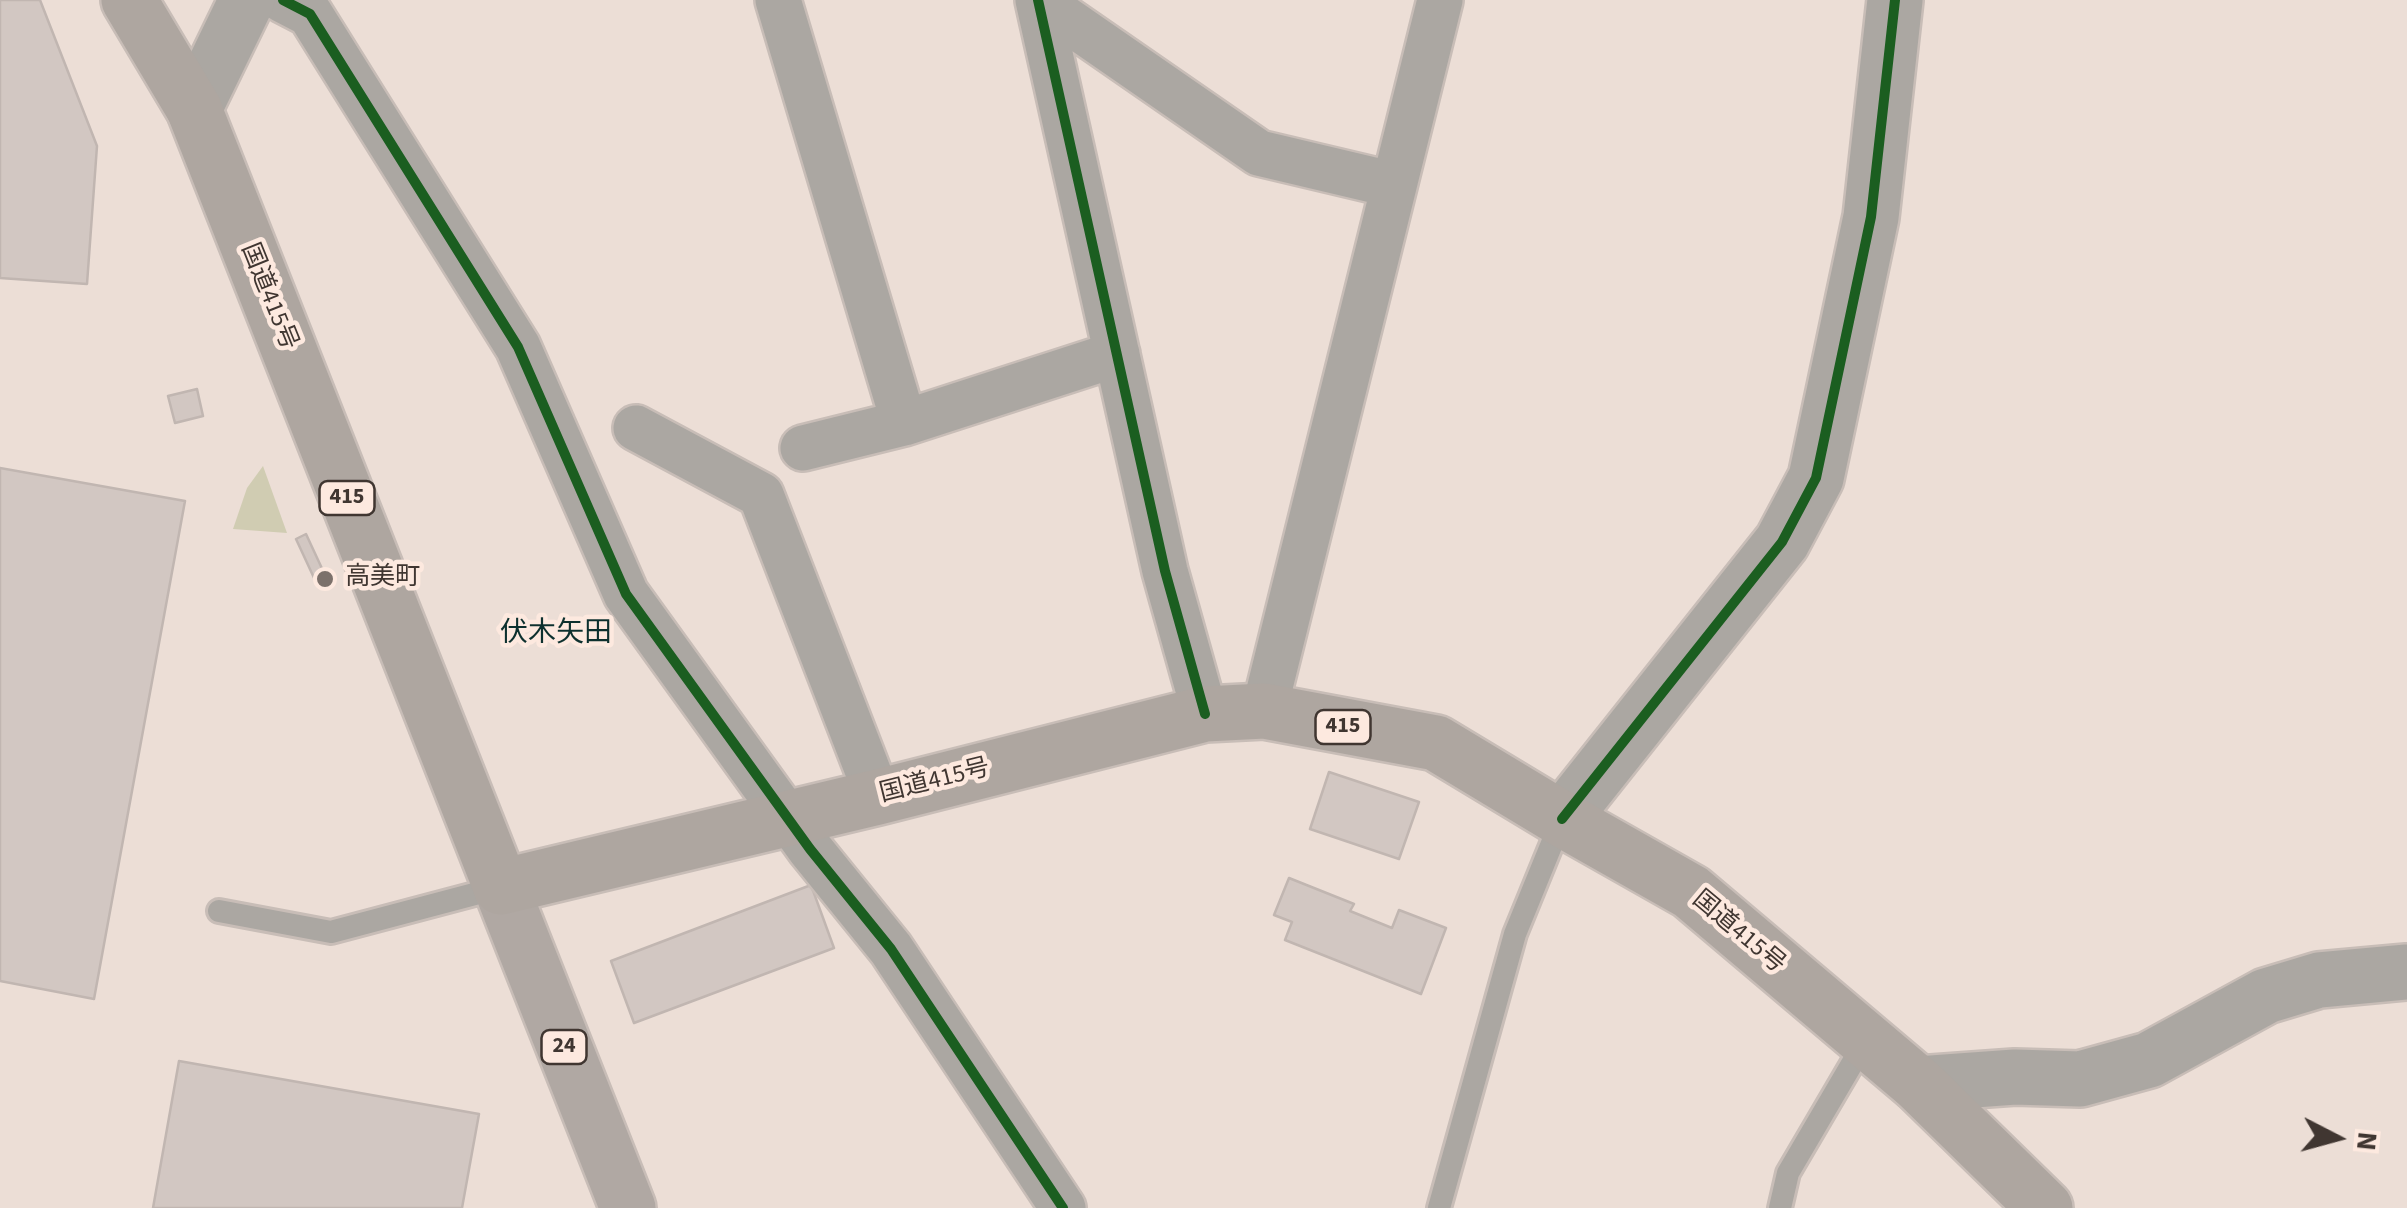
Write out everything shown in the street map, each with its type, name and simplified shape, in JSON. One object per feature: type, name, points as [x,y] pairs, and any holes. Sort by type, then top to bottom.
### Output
[{"type":"highway","name":"国道415号","points":[[129,0],[194,108],[501,887],[1205,714],[1264,711],[1436,743],[1691,892],[1918,1084],[2045,1208]]},
{"type":"highway","name":"国道415号","points":[[178,0],[194,108]]},
{"type":"main road","name":"24","points":[[501,887],[628,1208]]},
{"type":"street","points":[[194,108],[247,0]]},
{"type":"street","points":[[283,0],[310,14],[518,347],[626,594],[786,818],[892,949],[1062,1208]]},
{"type":"street","points":[[778,0],[904,423]]},
{"type":"street","points":[[1205,714],[1165,571],[1038,0],[1259,153],[1394,184]]},
{"type":"street","points":[[1264,711],[1440,0]]},
{"type":"street","points":[[1562,820],[1782,542],[1816,478],[1870,216],[1896,0]]},
{"type":"street","points":[[803,448],[904,423],[1116,354]]},
{"type":"street","points":[[636,428],[761,495],[878,797]]},
{"type":"street","points":[[1918,1084],[2015,1077],[2080,1080],[2149,1060],[2266,996],[2319,980],[2407,972]]},
{"type":"lane","points":[[1439,1208],[1515,934],[1562,820]]},
{"type":"lane","points":[[219,912],[331,932],[501,887]]},
{"type":"lane","points":[[1780,1208],[1788,1174],[1866,1040]]},
{"type":"shaded area","points":[[263,466],[287,533],[233,529],[247,488]]},
{"type":"building","points":[[0,0],[40,0],[97,146],[87,284],[0,278]]},
{"type":"building","points":[[197,389],[203,416],[175,423],[168,396]]},
{"type":"building","points":[[0,468],[185,501],[94,999],[0,981]]},
{"type":"building","points":[[306,534],[325,575],[315,580],[296,539]]},
{"type":"building","points":[[1329,772],[1419,802],[1399,859],[1310,829]]},
{"type":"building","points":[[1289,878],[1354,904],[1350,911],[1392,928],[1399,910],[1446,928],[1421,994],[1285,940],[1292,922],[1274,915]]},
{"type":"building","points":[[811,885],[834,948],[634,1023],[611,961]]},
{"type":"building","points":[[179,1061],[479,1114],[462,1208],[153,1208]]},
{"type":"cycle path","points":[[283,0],[310,14],[518,347],[626,594],[810,849],[891,949],[1063,1208]]},
{"type":"cycle path","points":[[1038,0],[1165,571],[1205,714]]},
{"type":"cycle path","points":[[1562,819],[1782,542],[1816,478],[1871,217],[1895,0]]},
{"type":"place","name":"高美町","points":[[325,579]]},
{"type":"district","name":"伏木矢田","points":[[556,635]]}]
